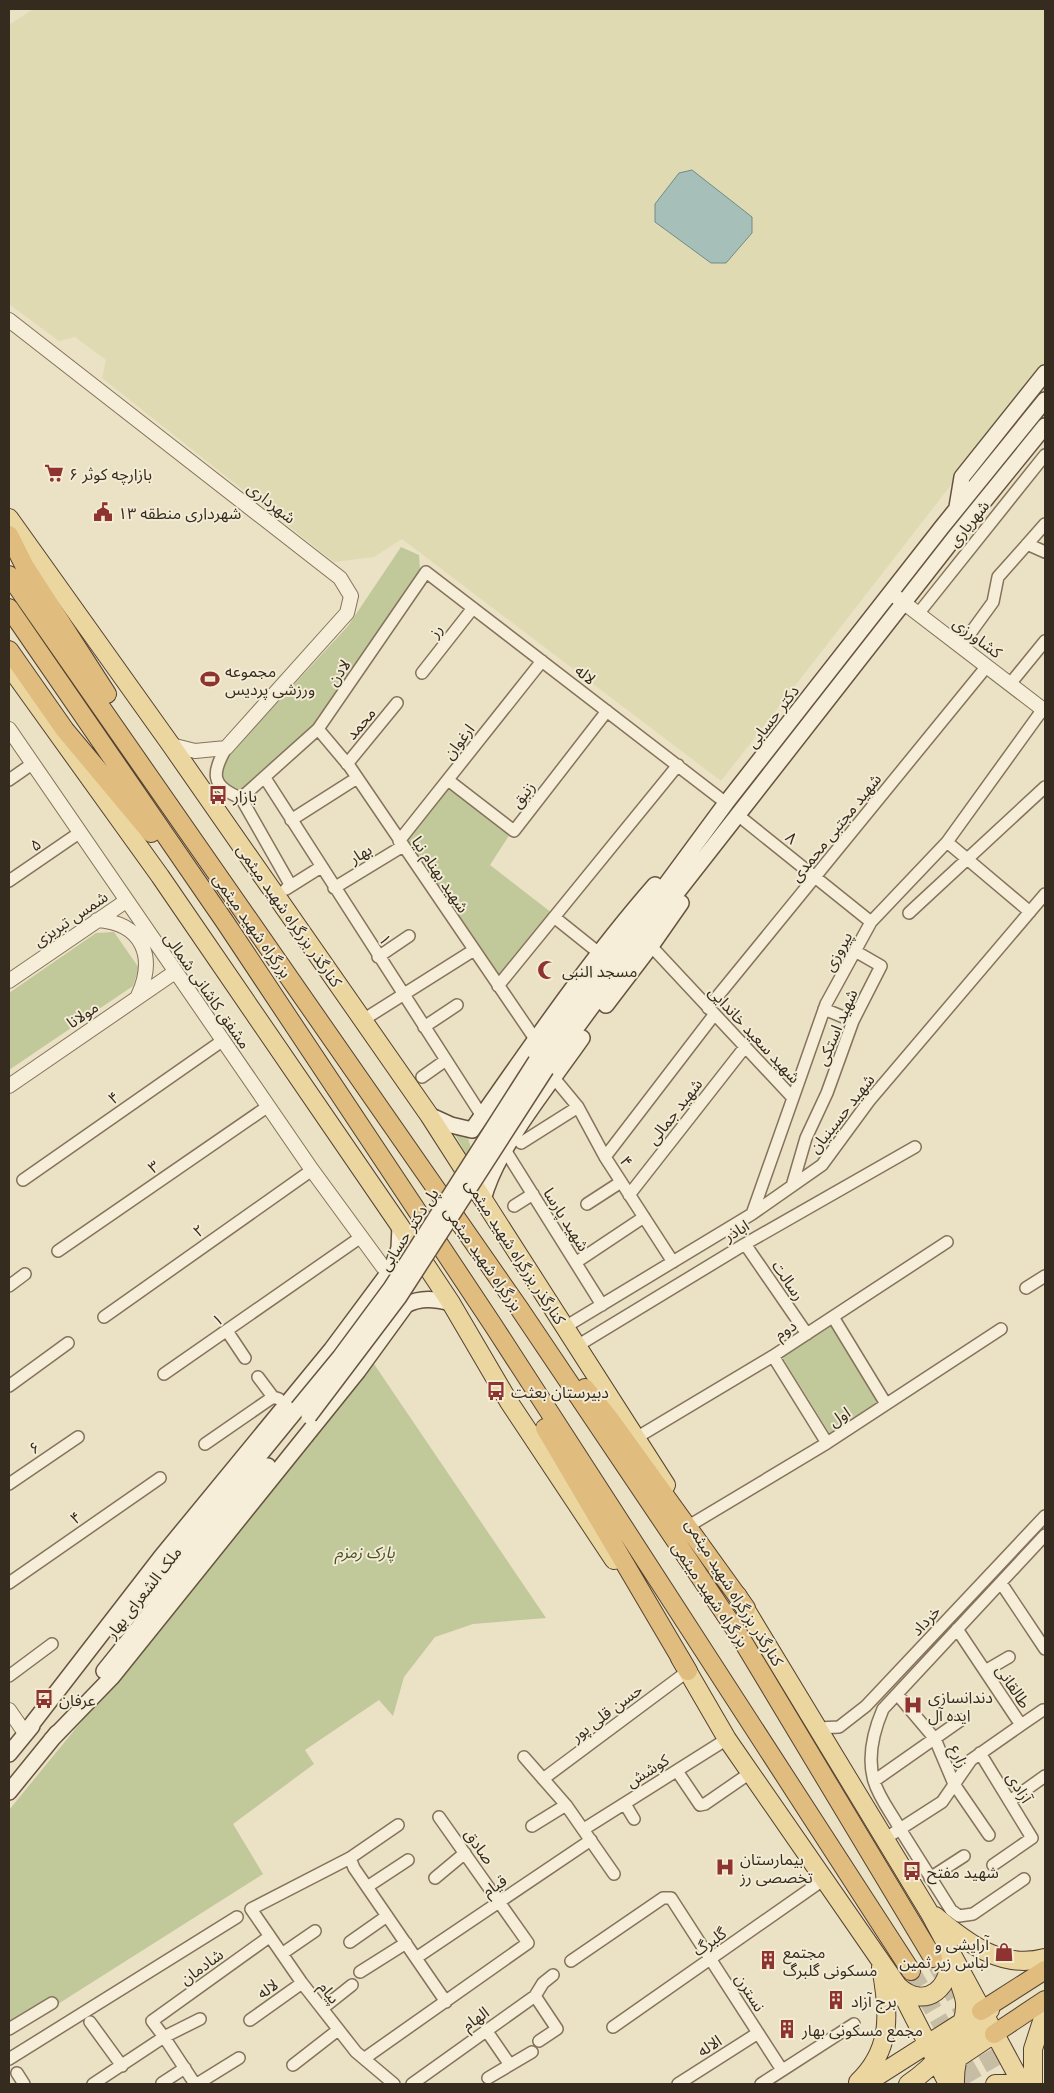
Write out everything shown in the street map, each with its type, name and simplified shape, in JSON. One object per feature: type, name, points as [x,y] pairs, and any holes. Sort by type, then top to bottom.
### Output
[{"type":"highway","points":[[9,535],[24,566],[222,870],[243,910]]},
{"type":"highway","name":"بزرگراه شهید میثمی","points":[[9,575],[519,1308],[739,1634],[934,1958]]},
{"type":"highway","name":"بزرگراه شهید میثمی","points":[[9,608],[225,922],[492,1325],[911,1971]]},
{"type":"highway","points":[[9,650],[65,730],[225,922]]},
{"type":"highway","points":[[519,1308],[609,1418],[746,1608]]},
{"type":"highway","points":[[492,1325],[524,1392],[688,1671]]},
{"type":"highway","points":[[982,2014],[1045,1970]]},
{"type":"highway","points":[[994,2034],[1045,2000]]},
{"type":"main road","points":[[956,509],[962,477],[1045,374]]},
{"type":"main road","name":"دکتر حسابی","points":[[545,1070],[726,803],[890,592],[1045,400]]},
{"type":"main road","points":[[483,1200],[487,1185],[545,1070],[654,922],[1045,426]]},
{"type":"main road","name":"کنارگذر بزرگراه شهید میثمی","points":[[9,518],[171,745],[429,1115],[746,1608],[818,1728],[893,1834],[929,1912],[982,2014],[1022,2084]]},
{"type":"main road","points":[[9,666],[160,876],[400,1226],[451,1303],[508,1402],[688,1671],[727,1739],[880,1962],[906,1994],[917,1997],[930,1996],[939,1990],[945,1982],[949,1968],[947,1946]]},
{"type":"main road","points":[[503,1153],[486,1156],[479,1151],[472,1138],[472,1130],[535,1039],[599,953],[726,803]]},
{"type":"main road","points":[[545,1070],[608,1001],[651,946],[739,816]]},
{"type":"main road","name":"پل دکتر حسابی","points":[[292,1406],[399,1297],[545,1070]]},
{"type":"main road","points":[[429,1115],[451,1125],[472,1130]]},
{"type":"main road","points":[[292,1406],[384,1273],[392,1268],[399,1248],[400,1226]]},
{"type":"main road","points":[[384,1273],[402,1291],[406,1305]]},
{"type":"main road","points":[[51,1740],[112,1677],[358,1371],[406,1305],[414,1301],[430,1298],[451,1303]]},
{"type":"main road","name":"ملک الشعرای بهار","points":[[9,1754],[86,1667],[292,1406]]},
{"type":"main road","name":"ملک الشعرای بهار","points":[[9,1792],[175,1580],[292,1406]]},
{"type":"main road","points":[[929,1912],[993,1957],[1007,1961],[1030,1962],[1045,1958]]},
{"type":"main road","points":[[942,2072],[953,2038],[961,2024],[966,2009],[947,1946]]},
{"type":"main road","points":[[856,2084],[870,2071],[880,2050],[887,2027],[888,2000],[880,1962]]},
{"type":"main road","points":[[898,1986],[942,2072]]},
{"type":"main road","points":[[865,2084],[927,2044],[982,2014]]},
{"type":"main road","points":[[955,2084],[956,2060],[964,2041],[982,2014]]},
{"type":"main road","points":[[1033,2084],[1033,2049],[1043,2023]]},
{"type":"main road","points":[[919,2084],[942,2072],[994,2034]]},
{"type":"main road","points":[[908,2084],[924,2073],[942,2072]]},
{"type":"main road","points":[[994,2084],[1014,2084]]},
{"type":"street","name":"شهرداری","points":[[9,320],[340,578],[351,596],[347,613],[226,748]]},
{"type":"street","name":"شهریاری","points":[[918,614],[1045,455]]},
{"type":"street","points":[[961,646],[992,602],[998,577],[1045,524]]},
{"type":"street","points":[[1027,544],[1045,552]]},
{"type":"street","name":"لاله","points":[[426,572],[726,803]]},
{"type":"street","name":"لادن","points":[[241,798],[318,729],[426,572]]},
{"type":"street","name":"کشاورزی","points":[[890,592],[1044,710]]},
{"type":"street","name":"رز","points":[[422,673],[473,608]]},
{"type":"street","points":[[1010,684],[1045,641]]},
{"type":"street","name":"ارغوان","points":[[401,844],[448,780],[542,661]]},
{"type":"street","name":"شهید مجتبی محمدی","points":[[605,1157],[711,1012],[815,877],[987,666]]},
{"type":"street","name":"محمد","points":[[347,764],[397,703]]},
{"type":"street","name":"زنبق","points":[[448,780],[514,831],[607,710]]},
{"type":"street","name":"پیروزی","points":[[793,1098],[824,1009],[871,922],[947,842],[1044,710]]},
{"type":"street","name":"مشفق کاشانی شمالی","points":[[9,729],[267,1107],[361,1237],[384,1273]]},
{"type":"street","name":"شهید بهنام نیا","points":[[318,729],[357,778],[535,1039]]},
{"type":"street","points":[[171,745],[195,751],[226,748]]},
{"type":"street","points":[[226,748],[215,768],[217,780],[231,794],[241,798],[291,886]]},
{"type":"street","points":[[9,780],[32,764]]},
{"type":"street","points":[[498,986],[678,765]]},
{"type":"street","name":"۱","points":[[265,778],[378,957],[482,1116]]},
{"type":"street","points":[[291,820],[357,778]]},
{"type":"street","points":[[909,913],[1045,788]]},
{"type":"street","name":"۸","points":[[739,816],[871,922]]},
{"type":"street","name":"۵","points":[[9,881],[79,833]]},
{"type":"street","points":[[947,842],[1030,912]]},
{"type":"street","name":"بهار","points":[[334,888],[401,844]]},
{"type":"street","points":[[276,896],[321,866]]},
{"type":"street","name":"شهید حسینیان","points":[[564,1327],[602,1306],[752,1214],[822,1165],[869,1101],[958,994],[1045,894]]},
{"type":"street","name":"شمس تبریزی","points":[[9,981],[126,900]]},
{"type":"street","points":[[554,917],[599,953]]},
{"type":"street","points":[[97,920],[114,921],[127,927],[146,952],[148,969],[138,997]]},
{"type":"street","points":[[378,957],[409,936]]},
{"type":"street","name":"شهید سعید خاندایی","points":[[651,946],[793,1098],[752,1214]]},
{"type":"street","points":[[363,1020],[404,996],[474,950]]},
{"type":"street","name":"شهید استکی","points":[[792,1186],[806,1138],[827,1093],[853,1021],[882,966],[855,951]]},
{"type":"street","name":"مولانا","points":[[9,1086],[175,972]]},
{"type":"street","points":[[424,1027],[457,1005]]},
{"type":"street","points":[[824,1009],[853,1021]]},
{"type":"street","name":"۴","points":[[23,1180],[222,1041]]},
{"type":"street","name":"شهید جمالی","points":[[629,1195],[745,1047]]},
{"type":"street","points":[[422,1077],[446,1060]]},
{"type":"street","name":"۴","points":[[545,1070],[578,1107],[605,1157],[673,1262]]},
{"type":"street","name":"۳","points":[[58,1251],[267,1107]]},
{"type":"street","points":[[521,1143],[578,1107]]},
{"type":"street","name":"اباذر","points":[[577,1346],[745,1244],[915,1147]]},
{"type":"street","name":"شهید پارسا","points":[[503,1153],[533,1194],[602,1306]]},
{"type":"street","name":"۲","points":[[104,1317],[312,1170]]},
{"type":"street","points":[[587,1204],[621,1182]]},
{"type":"street","points":[[514,1206],[533,1194]]},
{"type":"street","points":[[581,1260],[644,1217]]},
{"type":"street","name":"۱","points":[[164,1374],[361,1237]]},
{"type":"street","name":"دوم","points":[[636,1438],[773,1356],[947,1242]]},
{"type":"street","name":"رسالت","points":[[745,1244],[807,1334]]},
{"type":"street","points":[[9,1286],[25,1274]]},
{"type":"street","points":[[1026,1288],[1045,1276]]},
{"type":"street","points":[[833,1317],[886,1404]]},
{"type":"street","name":"اول","points":[[692,1524],[827,1444],[1000,1329]]},
{"type":"street","points":[[227,1331],[245,1358]]},
{"type":"street","points":[[9,1386],[68,1343]]},
{"type":"street","points":[[773,1356],[827,1444]]},
{"type":"street","points":[[205,1444],[292,1406],[258,1377]]},
{"type":"street","name":"۶","points":[[9,1484],[78,1437]]},
{"type":"street","name":"۴","points":[[9,1584],[160,1478]]},
{"type":"street","name":"خرداد","points":[[818,1728],[839,1727],[866,1706],[1045,1516]]},
{"type":"street","name":"خرداد","points":[[1024,1879],[973,1914],[959,1916],[951,1910],[930,1878],[893,1834],[874,1781],[872,1750],[875,1728],[883,1709],[1045,1535]]},
{"type":"street","points":[[1001,1583],[1045,1649]]},
{"type":"street","name":"طالقانی","points":[[893,1834],[942,1802],[971,1760],[1021,1725],[957,1629]]},
{"type":"street","points":[[9,1676],[52,1644]]},
{"type":"street","points":[[985,1671],[1009,1657]]},
{"type":"street","name":"حسن قلی پور","points":[[543,1779],[688,1671]]},
{"type":"street","name":"زارع","points":[[897,1694],[935,1739],[954,1784],[989,1835]]},
{"type":"street","points":[[9,1710],[25,1734]]},
{"type":"street","points":[[1021,1725],[1044,1710]]},
{"type":"street","points":[[874,1781],[962,1720]]},
{"type":"street","name":"کوشش","points":[[584,1830],[727,1739]]},
{"type":"street","name":"آزادی","points":[[980,1753],[1032,1838],[993,1865]]},
{"type":"street","points":[[524,1757],[566,1805],[614,1874]]},
{"type":"street","points":[[677,1771],[700,1805],[705,1804],[750,1773]]},
{"type":"street","points":[[1010,1801],[1045,1776]]},
{"type":"street","points":[[625,1804],[634,1819]]},
{"type":"street","points":[[532,1826],[566,1805]]},
{"type":"street","name":"صادق","points":[[439,1817],[528,1943],[446,2002]]},
{"type":"street","points":[[365,2058],[446,2002],[367,1887],[350,1858],[398,1825]]},
{"type":"street","name":"قیام","points":[[416,1958],[592,1840]]},
{"type":"street","points":[[435,1878],[465,1852]]},
{"type":"street","points":[[930,1878],[964,1856]]},
{"type":"street","name":"پیام","points":[[350,1858],[251,1909],[302,1983],[338,2030],[356,2052],[394,2084]]},
{"type":"street","points":[[367,1887],[408,1860]]},
{"type":"street","name":"گلبرگ","points":[[613,2026],[712,1959],[823,1880]]},
{"type":"street","name":"نسترن","points":[[571,1961],[667,1897],[671,1898],[782,2070]]},
{"type":"street","points":[[350,1942],[387,1916]]},
{"type":"street","points":[[9,2059],[237,1917]]},
{"type":"street","points":[[283,1953],[315,1931]]},
{"type":"street","name":"شادمان","points":[[164,2038],[152,2020],[269,1937]]},
{"type":"street","points":[[360,1972],[406,1943]]},
{"type":"street","name":"الهام","points":[[412,2084],[534,1996],[543,1983],[553,1975]]},
{"type":"street","name":"لاله","points":[[250,2020],[302,1983]]},
{"type":"street","points":[[323,2008],[352,1985]]},
{"type":"street","points":[[534,1996],[557,2028],[539,2041]]},
{"type":"street","points":[[9,2030],[52,2003]]},
{"type":"street","points":[[93,2084],[164,2038],[200,2018]]},
{"type":"street","points":[[90,2022],[122,2066]]},
{"type":"street","points":[[761,2084],[854,2024]]},
{"type":"street","points":[[293,2065],[338,2030]]},
{"type":"street","points":[[486,2030],[510,2065]]},
{"type":"street","name":"الاله","points":[[678,2084],[758,2033]]},
{"type":"street","points":[[164,2038],[196,2084],[239,2058]]},
{"type":"street","points":[[488,2078],[532,2052]]},
{"type":"street","points":[[162,2083],[185,2068]]},
{"type":"street","points":[[16,2074],[24,2084]]},
{"type":"shaded area","points":[[33,9],[1045,9],[1045,364],[721,781],[402,539],[374,557],[334,562],[102,378],[106,360],[75,337],[59,341],[9,304],[9,25]]},
{"type":"green space","points":[[401,547],[419,555],[420,570],[314,725],[242,792],[232,792],[219,780],[217,768],[348,626]]},
{"type":"green space","points":[[448,786],[510,834],[490,865],[552,913],[499,978],[405,842]]},
{"type":"green space","points":[[114,932],[139,968],[133,986],[9,1070],[9,993],[96,933]]},
{"type":"green space","points":[[452,1129],[466,1131],[471,1148],[467,1156]]},
{"type":"green space","points":[[833,1325],[879,1402],[830,1434],[782,1357]]},
{"type":"green space","name":"پارک زمزم","points":[[374,1364],[546,1618],[473,1624],[435,1637],[404,1677],[393,1716],[379,1700],[305,1750],[314,1764],[233,1824],[263,1874],[9,2035],[9,1810]]},
{"type":"water","points":[[692,170],[752,217],[752,233],[726,263],[711,263],[655,222],[655,204],[679,173]]},
{"type":"tunnel","points":[[933,1958],[1004,2084]]},
{"type":"tunnel","points":[[911,1971],[976,2084]]},
{"type":"place","name":"بازارچه کوثر ۶","points":[[54,473]]},
{"type":"place","name":"شهرداری منطقه ۱۳","points":[[103,512]]},
{"type":"place","name":"مجموعه ورزشی پردیس","points":[[210,679]]},
{"type":"place","name":"بازار","points":[[218,795]]},
{"type":"place","name":"مسجد النبی","points":[[547,970]]},
{"type":"place","name":"دبیرستان بعثت","points":[[496,1391]]},
{"type":"place","name":"عرفان","points":[[44,1699]]},
{"type":"place","name":"دندانسازی ایده آل","points":[[913,1705]]},
{"type":"place","name":"بیمارستان تخصصی رز","points":[[725,1867]]},
{"type":"place","name":"شهید مفتح","points":[[912,1871]]},
{"type":"place","name":"آرایشی و لباس زیر ثمین","points":[[1004,1952]]},
{"type":"place","name":"مجتمع مسکونی گلبرگ","points":[[768,1960]]},
{"type":"place","name":"برج آزاد","points":[[836,2000]]},
{"type":"place","name":"مجمع مسکونی بهار","points":[[787,2029]]}]
